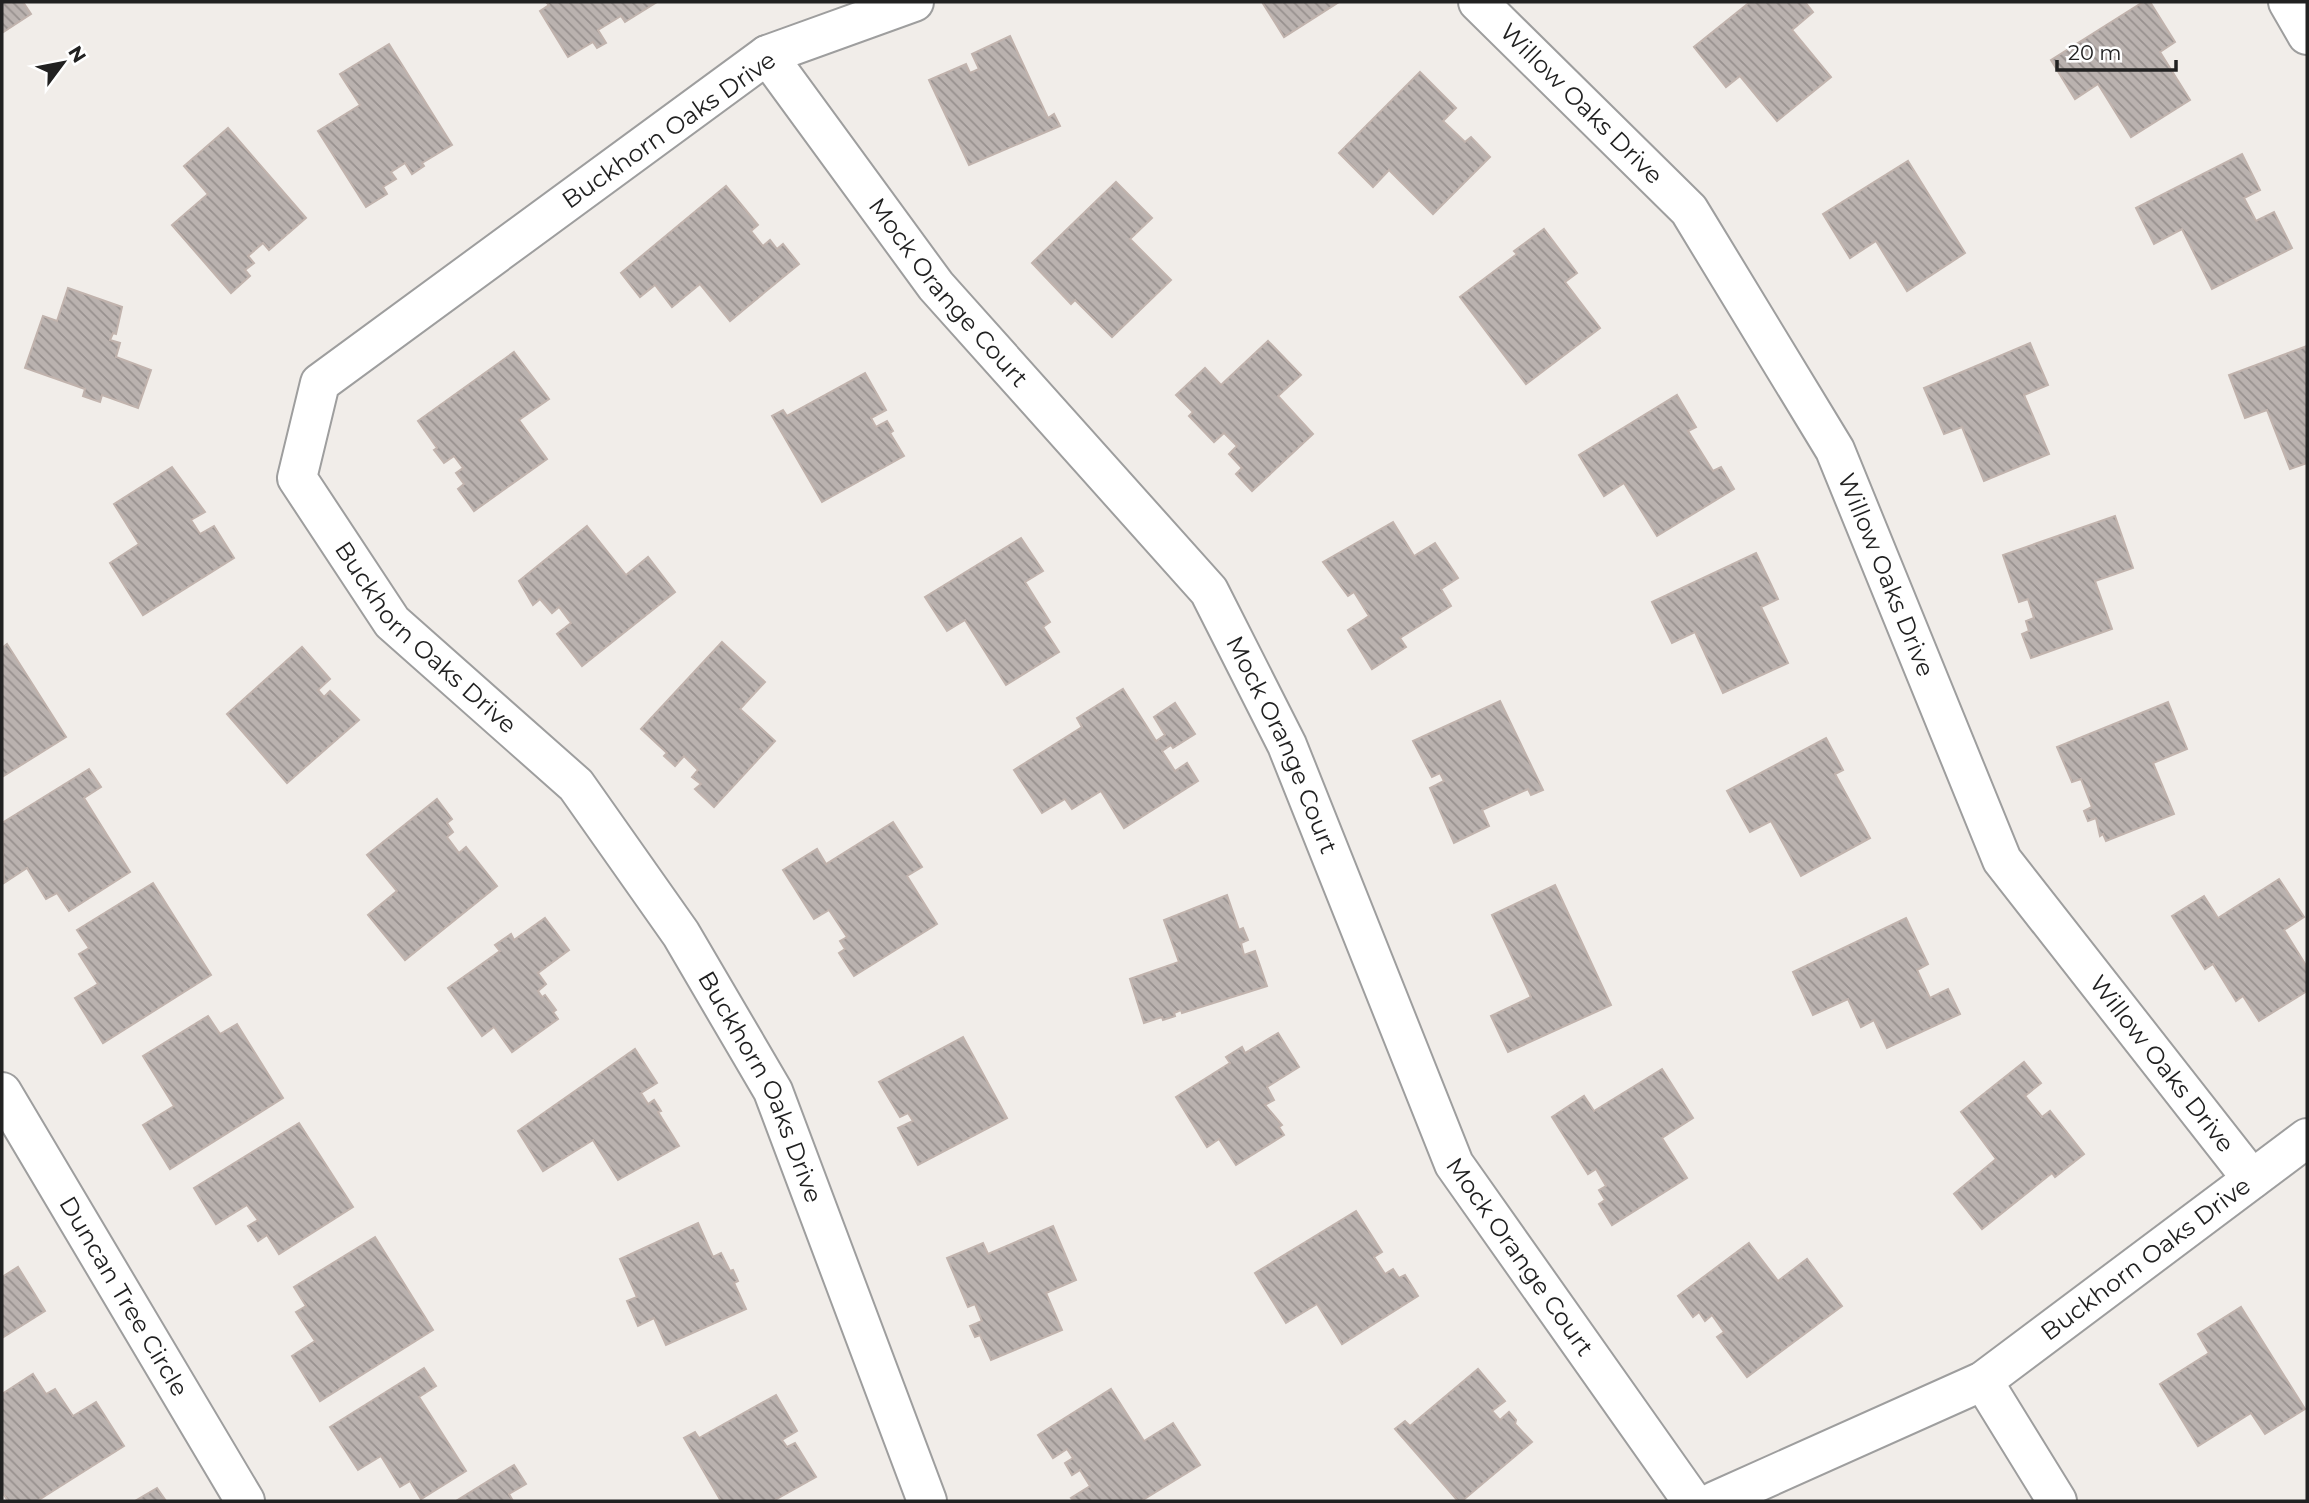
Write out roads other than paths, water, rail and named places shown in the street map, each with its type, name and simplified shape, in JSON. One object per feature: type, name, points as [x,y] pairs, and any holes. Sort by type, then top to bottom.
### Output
[{"type":"street","name":"Buckhorn Oaks Drive","points":[[914,2],[767,55],[320,383],[297,478],[392,622],[576,785],[681,934],[773,1091],[927,1501]]},
{"type":"street","name":"Willow Oaks Drive","points":[[1478,2],[1689,210],[1835,450],[2001,860],[2252,1179]]},
{"type":"street","points":[[2288,2],[2307,35]]},
{"type":"street","name":"Mock Orange Court","points":[[767,55],[936,286],[1209,591],[1287,744],[1454,1164],[1692,1501]]},
{"type":"street","name":"Duncan Tree Circle","points":[[2,1092],[245,1501]]},
{"type":"street","name":"Buckhorn Oaks Drive","points":[[1715,1501],[1983,1381],[2307,1138]]},
{"type":"street","points":[[1983,1381],[2057,1501]]}]
